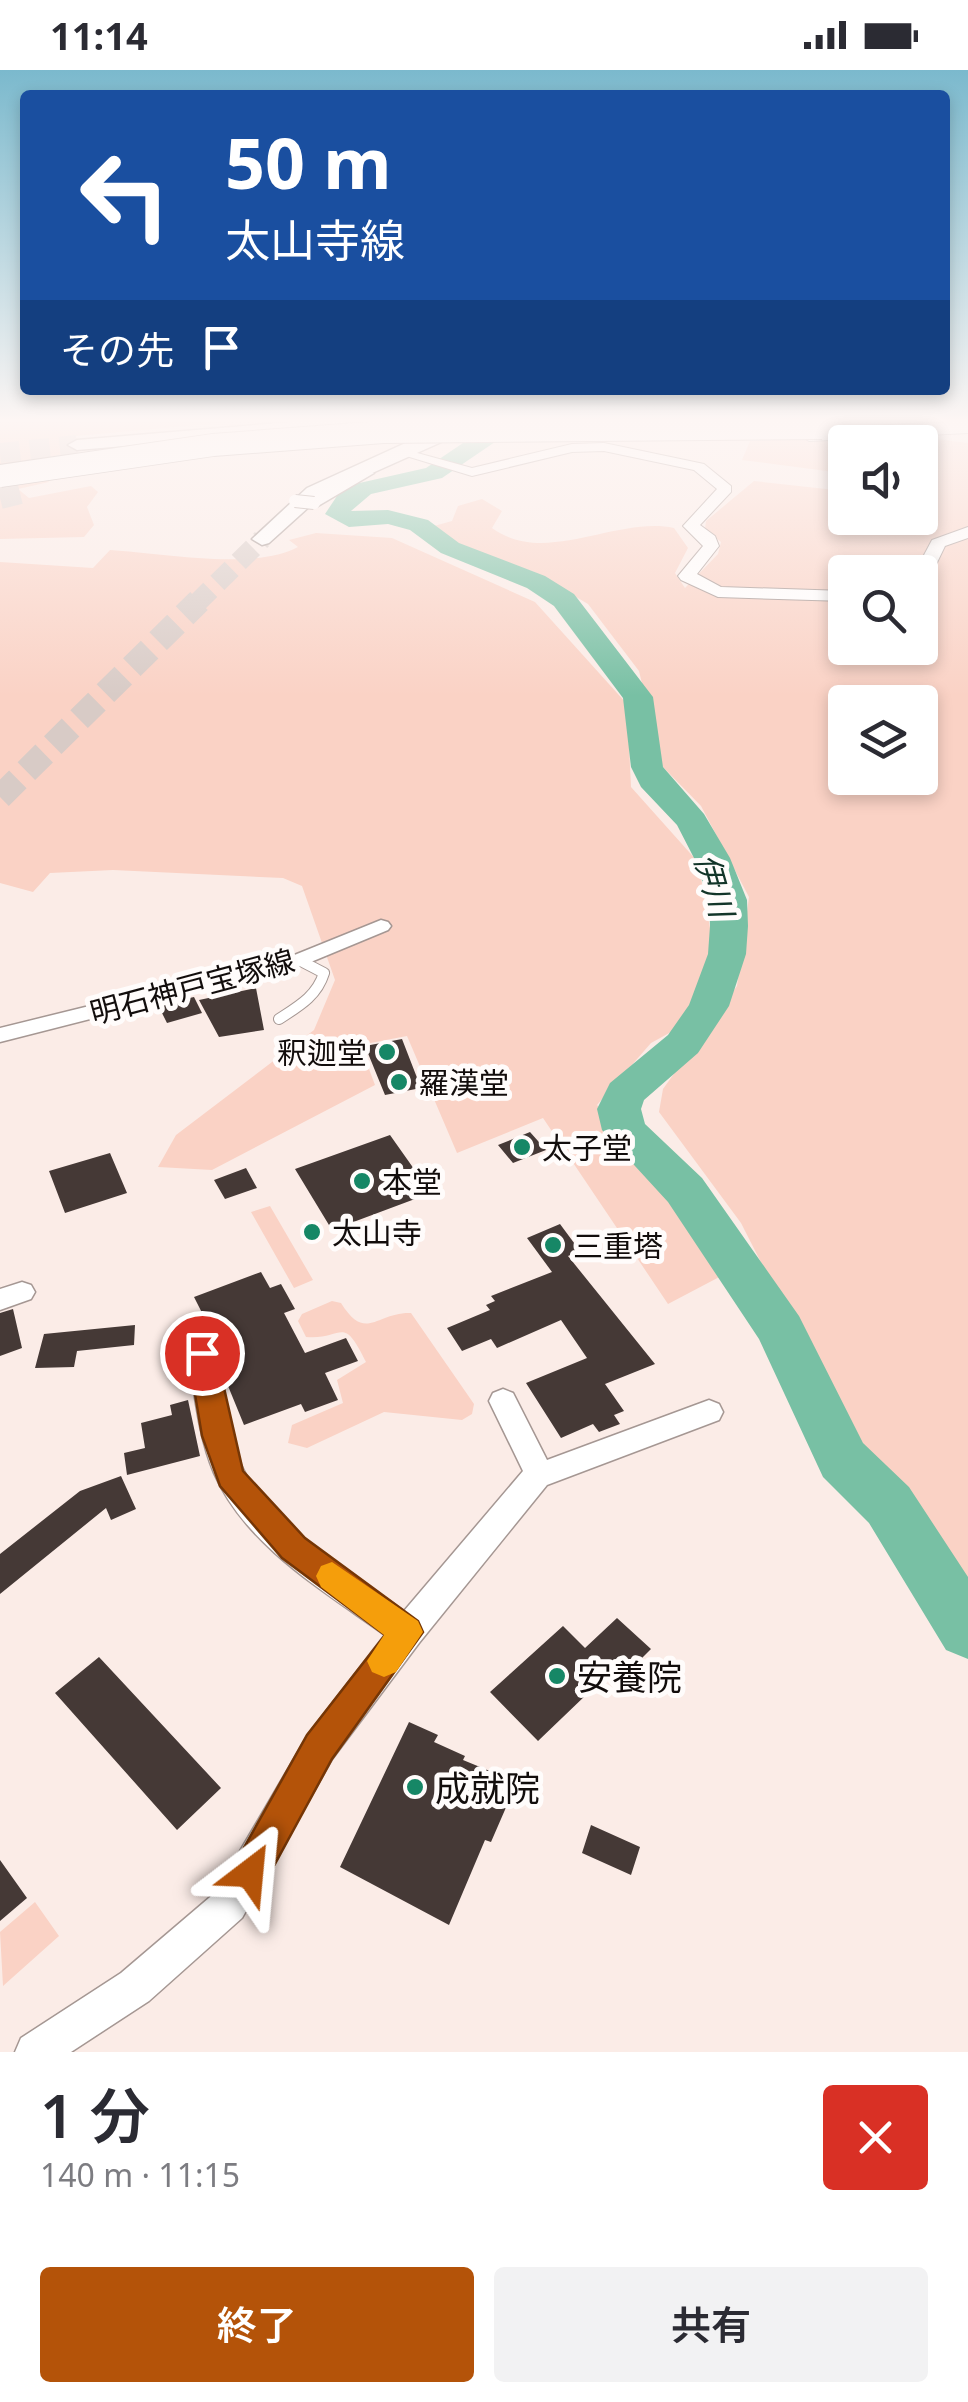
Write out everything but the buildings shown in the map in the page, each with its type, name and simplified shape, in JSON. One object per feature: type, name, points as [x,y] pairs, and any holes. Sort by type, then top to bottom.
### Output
[{"type":"main road","points":[[262,538],[292,511]]},
{"type":"street","points":[[701,511],[691,526],[710,546],[687,576],[718,592],[828,595]]},
{"type":"street","points":[[932,555],[938,544],[968,532]]},
{"type":"street","name":"明石神戸宝塚線","points":[[0,1035],[299,960],[380,926]]},
{"type":"street","points":[[202,1353],[217,1436],[230,1477],[294,1548],[407,1632]]},
{"type":"street","points":[[503,1402],[539,1473]]},
{"type":"street","points":[[35,2052],[136,1988],[229,1904],[320,1747],[407,1632],[539,1473],[554,1472],[710,1412]]},
{"type":"lane","points":[[278,1019],[311,998],[322,984],[324,973],[316,964],[299,960]]},
{"type":"shaded area","points":[[0,511],[89,511],[94,525],[84,537],[0,539]]},
{"type":"shaded area","points":[[456,511],[502,511],[492,528],[513,539],[535,543],[629,528],[674,528],[688,548],[675,573],[685,588],[718,554],[721,542],[705,529],[706,521],[717,511],[828,511],[828,535],[938,535],[938,511],[968,511],[968,1616],[851,1440],[741,1223],[659,1112],[663,1089],[737,986],[749,897],[701,806],[662,766],[639,671],[588,604],[534,572],[458,546],[434,526],[452,521]]},
{"type":"shaded area","points":[[316,533],[392,538],[535,602],[627,704],[631,787],[698,862],[712,939],[706,970],[682,1026],[651,1043],[597,1105],[677,1192],[725,1274],[668,1304],[543,1118],[457,1153],[407,1036],[360,1045],[375,1085],[212,1170],[158,1167],[176,1135],[314,1030],[335,980],[302,886],[283,878],[113,870],[50,873],[33,892],[0,883],[0,562],[93,568],[110,550],[207,559],[257,558],[298,547],[289,540]]},
{"type":"shaded area","points":[[270,1206],[313,1280],[294,1288],[251,1212]]},
{"type":"shaded area","points":[[332,1301],[341,1303],[350,1315],[365,1323],[411,1313],[474,1404],[472,1414],[462,1420],[384,1412],[307,1448],[288,1443],[292,1425],[343,1403],[337,1380],[366,1362],[346,1333],[306,1337],[298,1321],[302,1314]]},
{"type":"shaded area","points":[[35,1902],[59,1936],[3,1986],[0,1932]]},
{"type":"waterway","name":"伊川","points":[[339,511],[349,520],[388,517],[419,525],[450,548],[536,582],[564,600],[638,697],[647,767],[653,780],[692,821],[712,858],[728,900],[729,926],[727,954],[709,1006],[683,1044],[625,1093],[619,1109],[624,1130],[685,1190],[781,1330],[843,1460],[889,1505],[968,1630]]},
{"type":"tunnel","points":[[196,604],[262,539]]},
{"type":"tunnel","points":[[0,797],[199,601]]},
{"type":"slow traffic","points":[[332,1576],[407,1632],[384,1661]]},
{"type":"place","name":"釈迦堂","points":[[387,1052]]},
{"type":"place","name":"羅漢堂","points":[[399,1082]]},
{"type":"place","name":"太子堂","points":[[522,1147]]},
{"type":"place","name":"本堂","points":[[362,1181]]},
{"type":"place","name":"太山寺","points":[[312,1232]]},
{"type":"place","name":"三重塔","points":[[553,1245]]},
{"type":"place","name":"安養院","points":[[557,1676]]},
{"type":"place","name":"成就院","points":[[415,1787]]},
{"type":"route","points":[[202,1353],[217,1436],[230,1477],[294,1548],[407,1632],[320,1747],[250,1873]]}]
